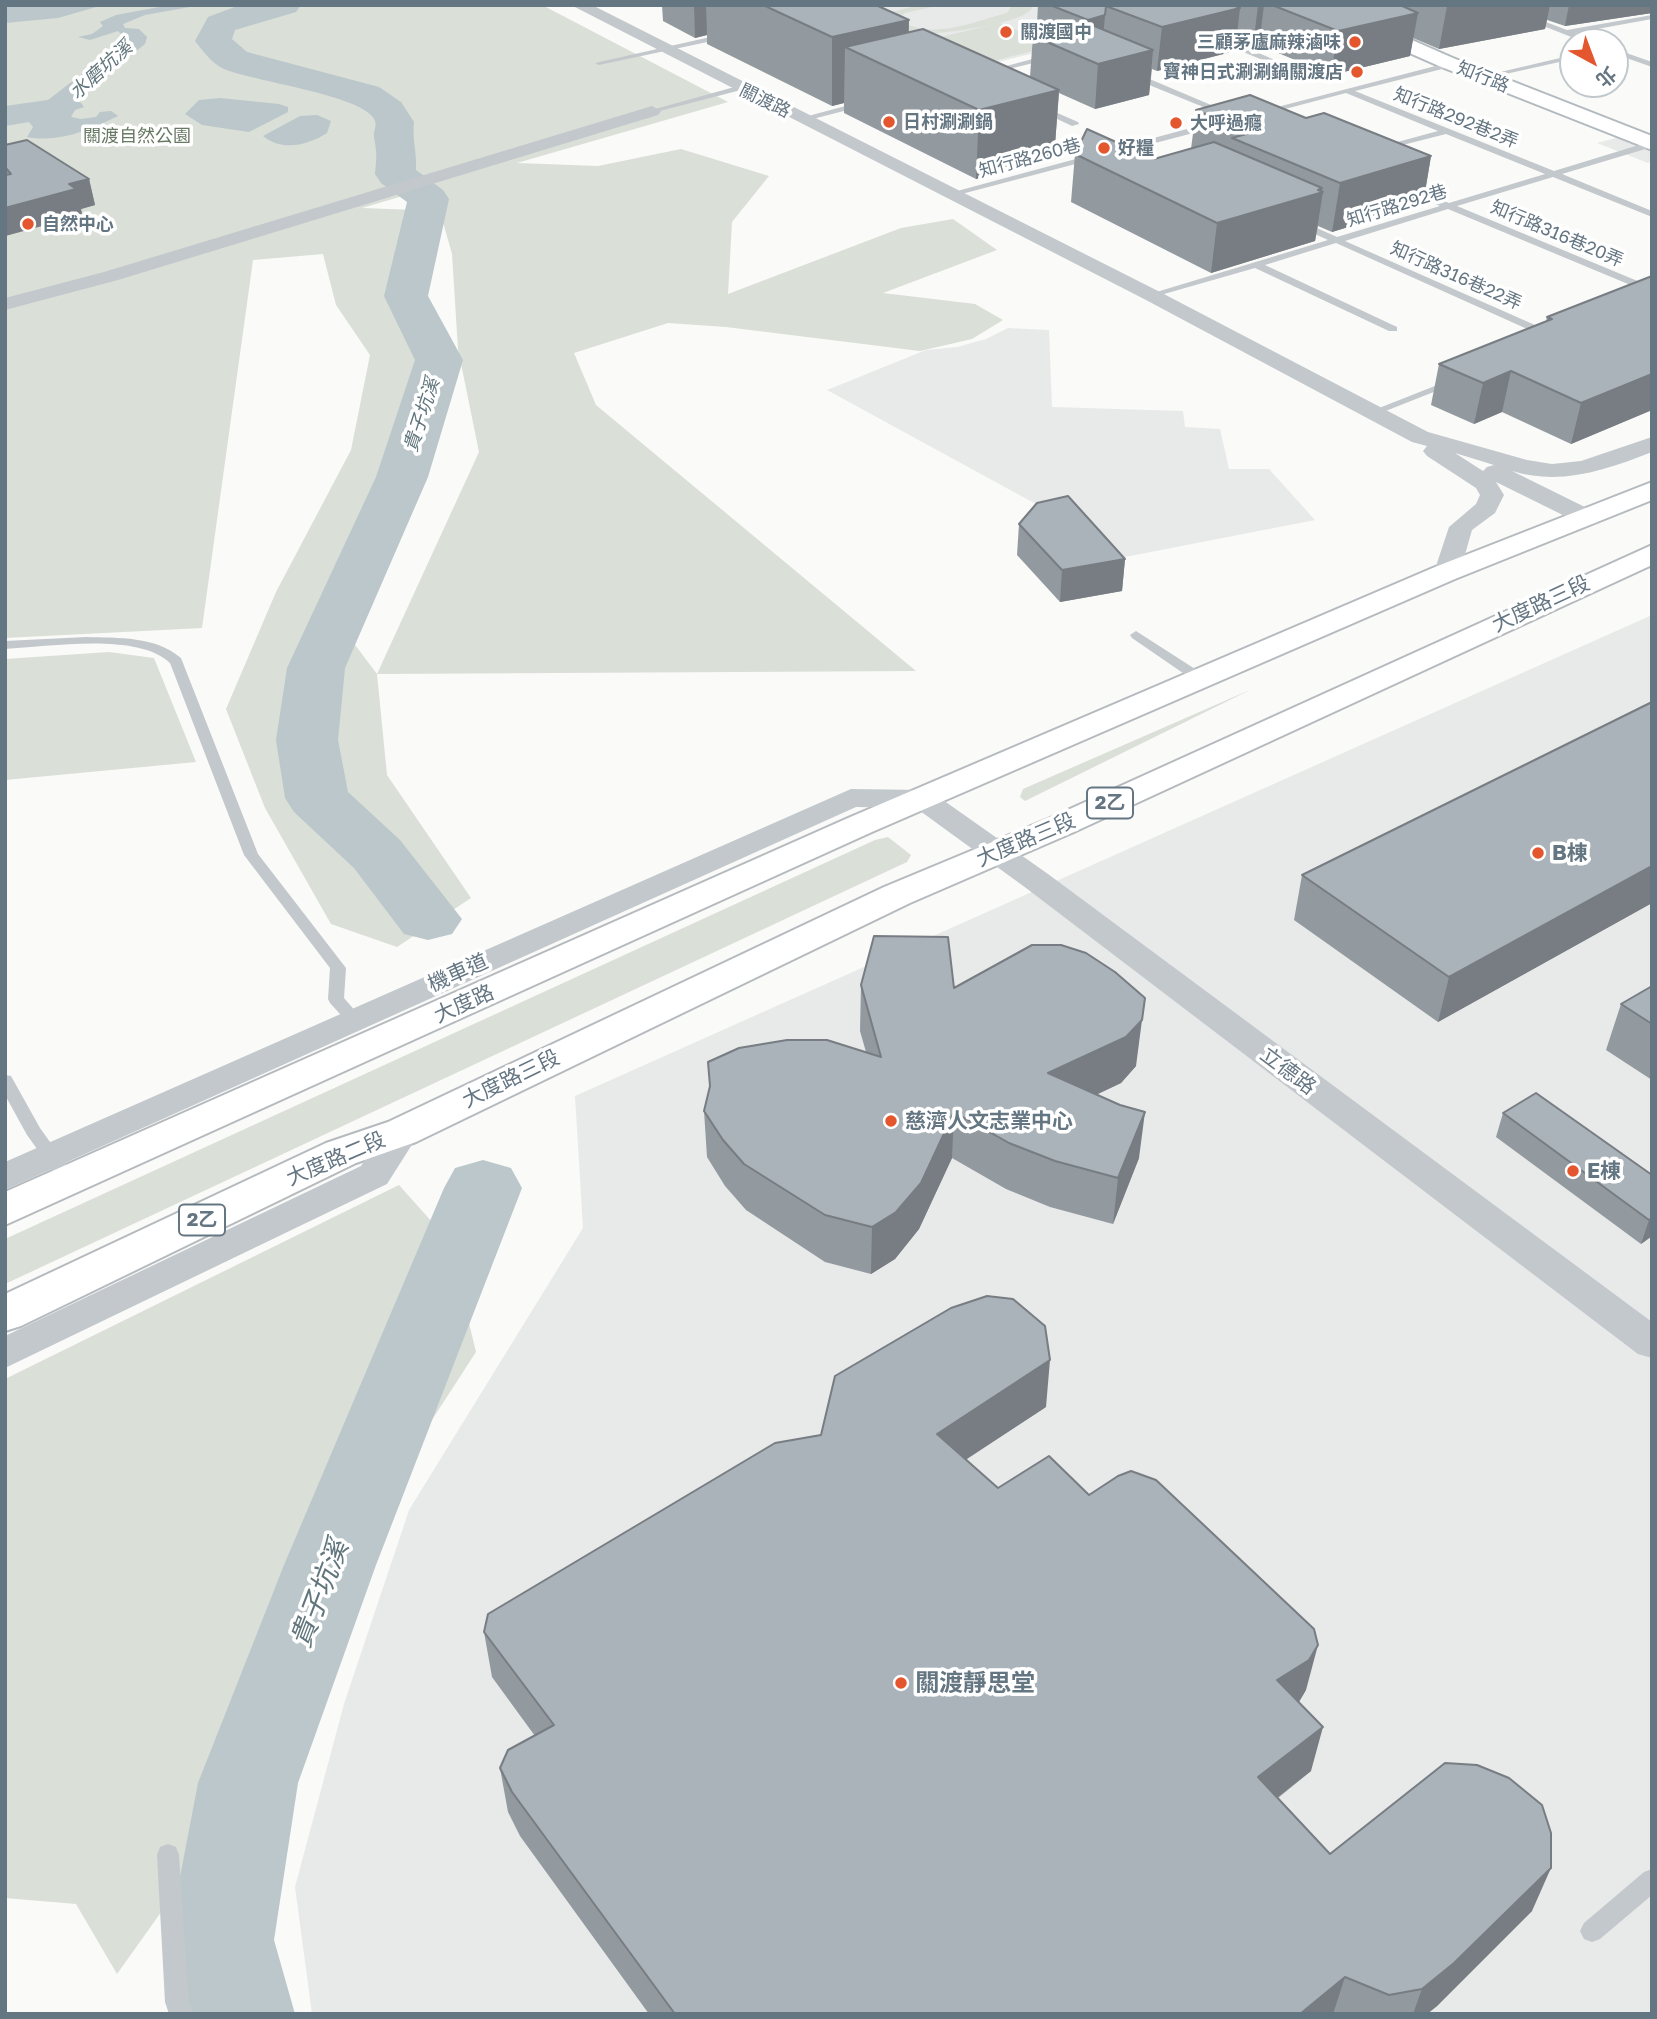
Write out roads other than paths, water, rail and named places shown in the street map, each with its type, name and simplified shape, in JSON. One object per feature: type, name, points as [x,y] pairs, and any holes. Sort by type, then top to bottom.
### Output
[{"type":"main road","name":"知行路","points":[[1316,5],[1372,27],[1451,64],[1651,144]]},
{"type":"main road","points":[[923,799],[1447,572],[1588,518],[1652,489]]},
{"type":"main road","name":"大度路三段","points":[[402,1132],[897,894],[996,853],[1652,554]]},
{"type":"main road","name":"大度路","points":[[373,1023],[923,799]]},
{"type":"main road","points":[[5,1210],[60,1169],[373,1023]]},
{"type":"main road","name":"大度路二段","points":[[5,1314],[341,1153],[402,1132]]},
{"type":"street","name":"關渡路","points":[[579,5],[738,88],[1153,296],[1420,437]]},
{"type":"street","points":[[5,304],[80,285],[652,111]]},
{"type":"street","points":[[1420,437],[1523,467],[1552,471],[1582,468],[1611,460],[1652,443]]},
{"type":"street","points":[[1420,437],[1440,456],[1485,483],[1492,495],[1486,508],[1461,527],[1447,572]]},
{"type":"street","points":[[1462,450],[1470,460],[1588,518]]},
{"type":"street","points":[[1588,518],[1581,487],[1652,457]]},
{"type":"street","name":"立德路","points":[[923,799],[1037,881],[1652,1343]]},
{"type":"street","name":"大度路二段","points":[[5,1353],[374,1174],[402,1132]]},
{"type":"street","points":[[5,1177],[60,1169]]},
{"type":"lane","points":[[1494,5],[1559,30]]},
{"type":"lane","points":[[1595,28],[1652,18]]},
{"type":"lane","points":[[599,63],[744,32]]},
{"type":"lane","points":[[1209,35],[1273,61]]},
{"type":"lane","points":[[983,73],[1061,54]]},
{"type":"lane","points":[[1629,56],[1652,65]]},
{"type":"lane","points":[[1483,77],[1559,60]]},
{"type":"lane","points":[[1251,115],[1451,64]]},
{"type":"lane","name":"知行路260巷","points":[[951,194],[1238,118],[1125,71]]},
{"type":"lane","points":[[652,111],[738,88]]},
{"type":"lane","name":"知行路292巷2弄","points":[[1345,90],[1652,214]]},
{"type":"lane","points":[[801,119],[876,100]]},
{"type":"lane","points":[[1028,103],[1075,124]]},
{"type":"lane","points":[[1376,151],[1447,131]]},
{"type":"lane","name":"知行路292巷","points":[[1153,296],[1651,144]]},
{"type":"lane","points":[[1129,148],[1141,154]]},
{"type":"lane","name":"知行路316巷20弄","points":[[1401,186],[1652,291]]},
{"type":"lane","name":"知行路316巷22弄","points":[[1289,219],[1560,340],[1548,345]]},
{"type":"lane","points":[[1257,265],[1393,329]]},
{"type":"lane","points":[[1374,412],[1463,379]]},
{"type":"lane","points":[[1136,635],[1201,679]]},
{"type":"lane","points":[[5,645],[110,642],[139,644],[164,651],[176,661],[251,855],[338,968],[337,999],[373,1023]]},
{"type":"lane","points":[[5,1080],[33,1131],[60,1169]]},
{"type":"lane","points":[[169,1855],[177,2002],[181,2014]]},
{"type":"lane","points":[[1592,1931],[1652,1880]]},
{"type":"water","points":[[5,5],[103,5],[58,18],[5,23]]},
{"type":"water","name":"水磨坑溪","points":[[170,5],[201,5],[145,15],[123,24],[125,28],[139,29],[147,37],[145,44],[77,98],[84,107],[75,110],[71,117],[96,117],[100,112],[111,111],[118,116],[63,137],[27,137],[33,127],[29,122],[5,126],[5,106],[48,100],[121,44],[121,34],[118,31],[90,40],[78,37],[92,34],[103,26],[100,22],[116,15]]},
{"type":"water","points":[[303,5],[284,7],[277,11],[280,13],[239,21],[217,31],[211,27],[211,23],[245,10]]},
{"type":"water","points":[[220,98],[279,104],[288,107],[288,112],[249,132],[202,125],[185,114],[199,100]]},
{"type":"water","points":[[317,115],[331,121],[327,133],[312,141],[287,145],[270,141],[263,136],[300,116]]},
{"type":"waterway","name":"貴子坑溪","points":[[284,5],[259,10],[220,24],[213,41],[234,60],[366,95],[388,110],[395,122],[393,135],[398,148],[395,174],[428,199],[406,296],[439,360],[402,477],[316,668],[307,740],[317,798],[377,854],[428,919]]},
{"type":"waterway","name":"貴子坑溪","points":[[240,2014],[221,1940],[248,1783],[330,1565],[483,1188]]},
{"type":"place","name":"關渡國中","points":[[1006,32]]},
{"type":"place","name":"三顧茅廬麻辣滷味","points":[[1355,42]]},
{"type":"place","name":"寶神日式涮涮鍋關渡店","points":[[1357,72]]},
{"type":"place","name":"日村涮涮鍋","points":[[889,122]]},
{"type":"place","name":"大呼過癮","points":[[1176,123]]},
{"type":"place","name":"好糧","points":[[1104,148]]},
{"type":"place","name":"自然中心","points":[[28,224]]},
{"type":"place","name":"B棟","points":[[1538,853]]},
{"type":"place","name":"慈濟人文志業中心","points":[[891,1121]]},
{"type":"place","name":"E棟","points":[[1573,1171]]},
{"type":"place","name":"關渡靜思堂","points":[[901,1683]]},
{"type":"park label","name":"關渡自然公園","points":[[137,136]]}]
